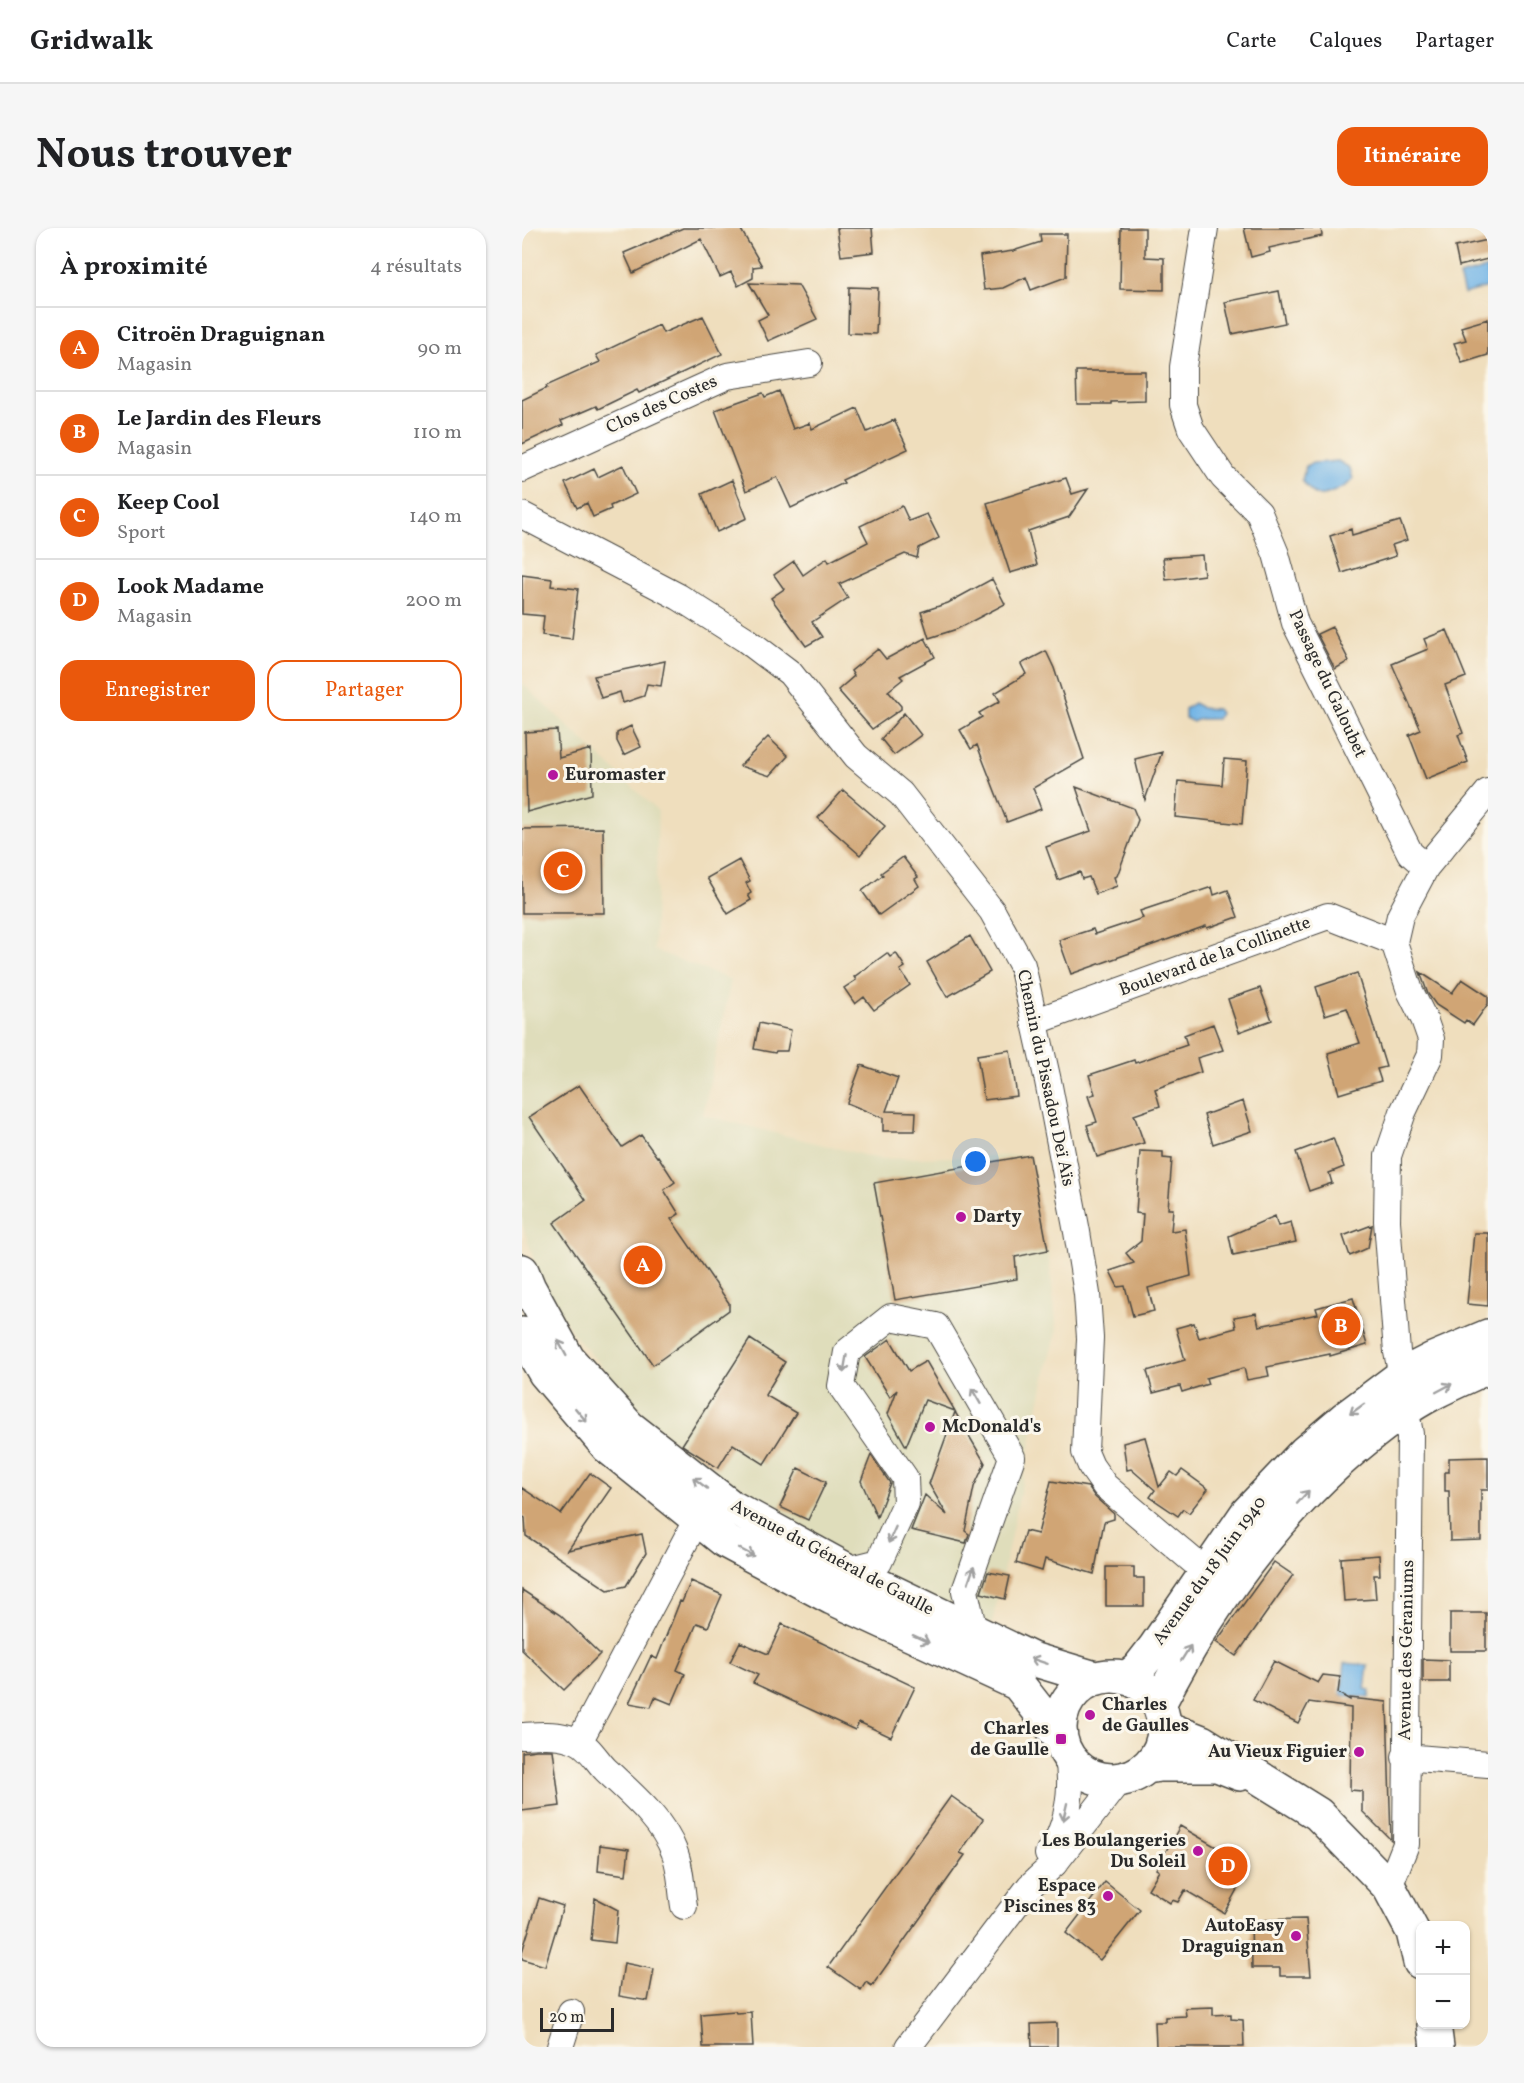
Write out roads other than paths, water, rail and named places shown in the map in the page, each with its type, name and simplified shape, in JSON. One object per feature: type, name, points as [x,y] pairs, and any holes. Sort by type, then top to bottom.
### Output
[{"type":"main road","name":"Avenue du Général de Gaulle","points":[[522,1270],[529,1288],[568,1359],[629,1427],[730,1506],[847,1570],[1032,1659],[1111,1678]]},
{"type":"main road","name":"Avenue du Général de Gaulle","points":[[522,1334],[545,1373],[608,1447],[725,1541],[832,1598],[1018,1684],[1064,1747]]},
{"type":"main road","name":"Avenue du 18 Juin 1940","points":[[1111,1678],[1138,1669],[1247,1513],[1305,1452],[1404,1374],[1488,1336]]},
{"type":"main road","name":"Avenue du 18 Juin 1940","points":[[1162,1716],[1182,1659],[1226,1591],[1257,1550],[1308,1491],[1341,1459],[1401,1412],[1488,1367]]},
{"type":"main road","points":[[1133,1773],[1160,1749],[1162,1716],[1151,1693],[1140,1684],[1111,1678],[1074,1692],[1067,1702],[1061,1720],[1064,1747],[1074,1764],[1090,1775],[1107,1780],[1133,1773],[1159,1765],[1217,1765],[1278,1789]]},
{"type":"main road","points":[[1162,1716],[1318,1814],[1389,1887],[1413,1932],[1416,1945]]},
{"type":"main road","points":[[1435,2029],[1437,2047]]},
{"type":"street","name":"Passage du Galoubet","points":[[1205,228],[1183,367],[1183,405],[1191,429],[1224,477],[1259,513],[1276,554],[1295,623],[1410,853],[1426,867]]},
{"type":"street","name":"Clos des Costes","points":[[522,469],[727,376],[809,363]]},
{"type":"street","name":"Chemin du Pissadou Deï Aïs","points":[[522,515],[679,597],[746,639],[790,674],[856,756],[901,794],[992,911],[1022,965],[1065,1170],[1087,1294],[1090,1338],[1085,1452],[1091,1466],[1105,1486],[1206,1572]]},
{"type":"street","points":[[1404,1374],[1397,1352],[1387,1221],[1388,1156],[1403,1112],[1430,1055],[1431,1039],[1410,991],[1394,942],[1400,916],[1426,867],[1488,792]]},
{"type":"street","name":"Boulevard de la Collinette","points":[[1034,1023],[1328,916],[1394,942]]},
{"type":"street","points":[[847,1570],[879,1562],[906,1503],[905,1478],[841,1386],[847,1352],[891,1317],[936,1326],[1011,1457],[965,1591],[974,1631]]},
{"type":"street","name":"Avenue des Géraniums","points":[[1389,1887],[1406,1844],[1405,1757],[1410,1434],[1408,1423],[1401,1412]]},
{"type":"street","points":[[579,1742],[697,1519]]},
{"type":"street","points":[[522,1736],[558,1736],[579,1742],[654,1817],[671,1844],[677,1860],[684,1905]]},
{"type":"street","points":[[1030,1886],[1060,1835],[1068,1800],[1071,1770],[1064,1747]]},
{"type":"street","points":[[1405,1757],[1488,1764]]},
{"type":"street","points":[[908,2047],[1030,1886],[1054,1864],[1133,1773]]},
{"type":"street","points":[[560,2047],[571,2012]]},
{"type":"water","points":[[1488,268],[1488,287],[1464,294],[1459,276]]},
{"type":"water","points":[[1338,461],[1350,468],[1353,479],[1344,487],[1325,495],[1317,495],[1302,480],[1306,466],[1313,463]]},
{"type":"water","points":[[1194,703],[1202,708],[1217,709],[1220,713],[1217,719],[1199,719],[1193,722],[1185,718],[1185,709]]},
{"type":"water","points":[[1345,1663],[1368,1665],[1365,1689],[1370,1690],[1369,1698],[1341,1695]]},
{"type":"place","name":"Euromaster","points":[[553,775]]},
{"type":"place","name":"Keep Cool","points":[[563,871]]},
{"type":"place","name":"Darty","points":[[961,1217]]},
{"type":"place","name":"Citroën Draguignan","points":[[643,1265]]},
{"type":"place","name":"Le Jardin des Fleurs","points":[[1341,1326]]},
{"type":"place","name":"McDonald's","points":[[930,1427]]},
{"type":"place","name":"Charles de Gaulles","points":[[1090,1715]]},
{"type":"place","name":"Charles de Gaulle","points":[[1061,1739]]},
{"type":"place","name":"Au Vieux Figuier","points":[[1359,1752]]},
{"type":"place","name":"Les Boulangeries Du Soleil","points":[[1198,1851]]},
{"type":"place","name":"Look Madame","points":[[1228,1866]]},
{"type":"place","name":"Espace Piscines 83","points":[[1108,1896]]},
{"type":"place","name":"AutoEasy Draguignan","points":[[1296,1936]]}]
